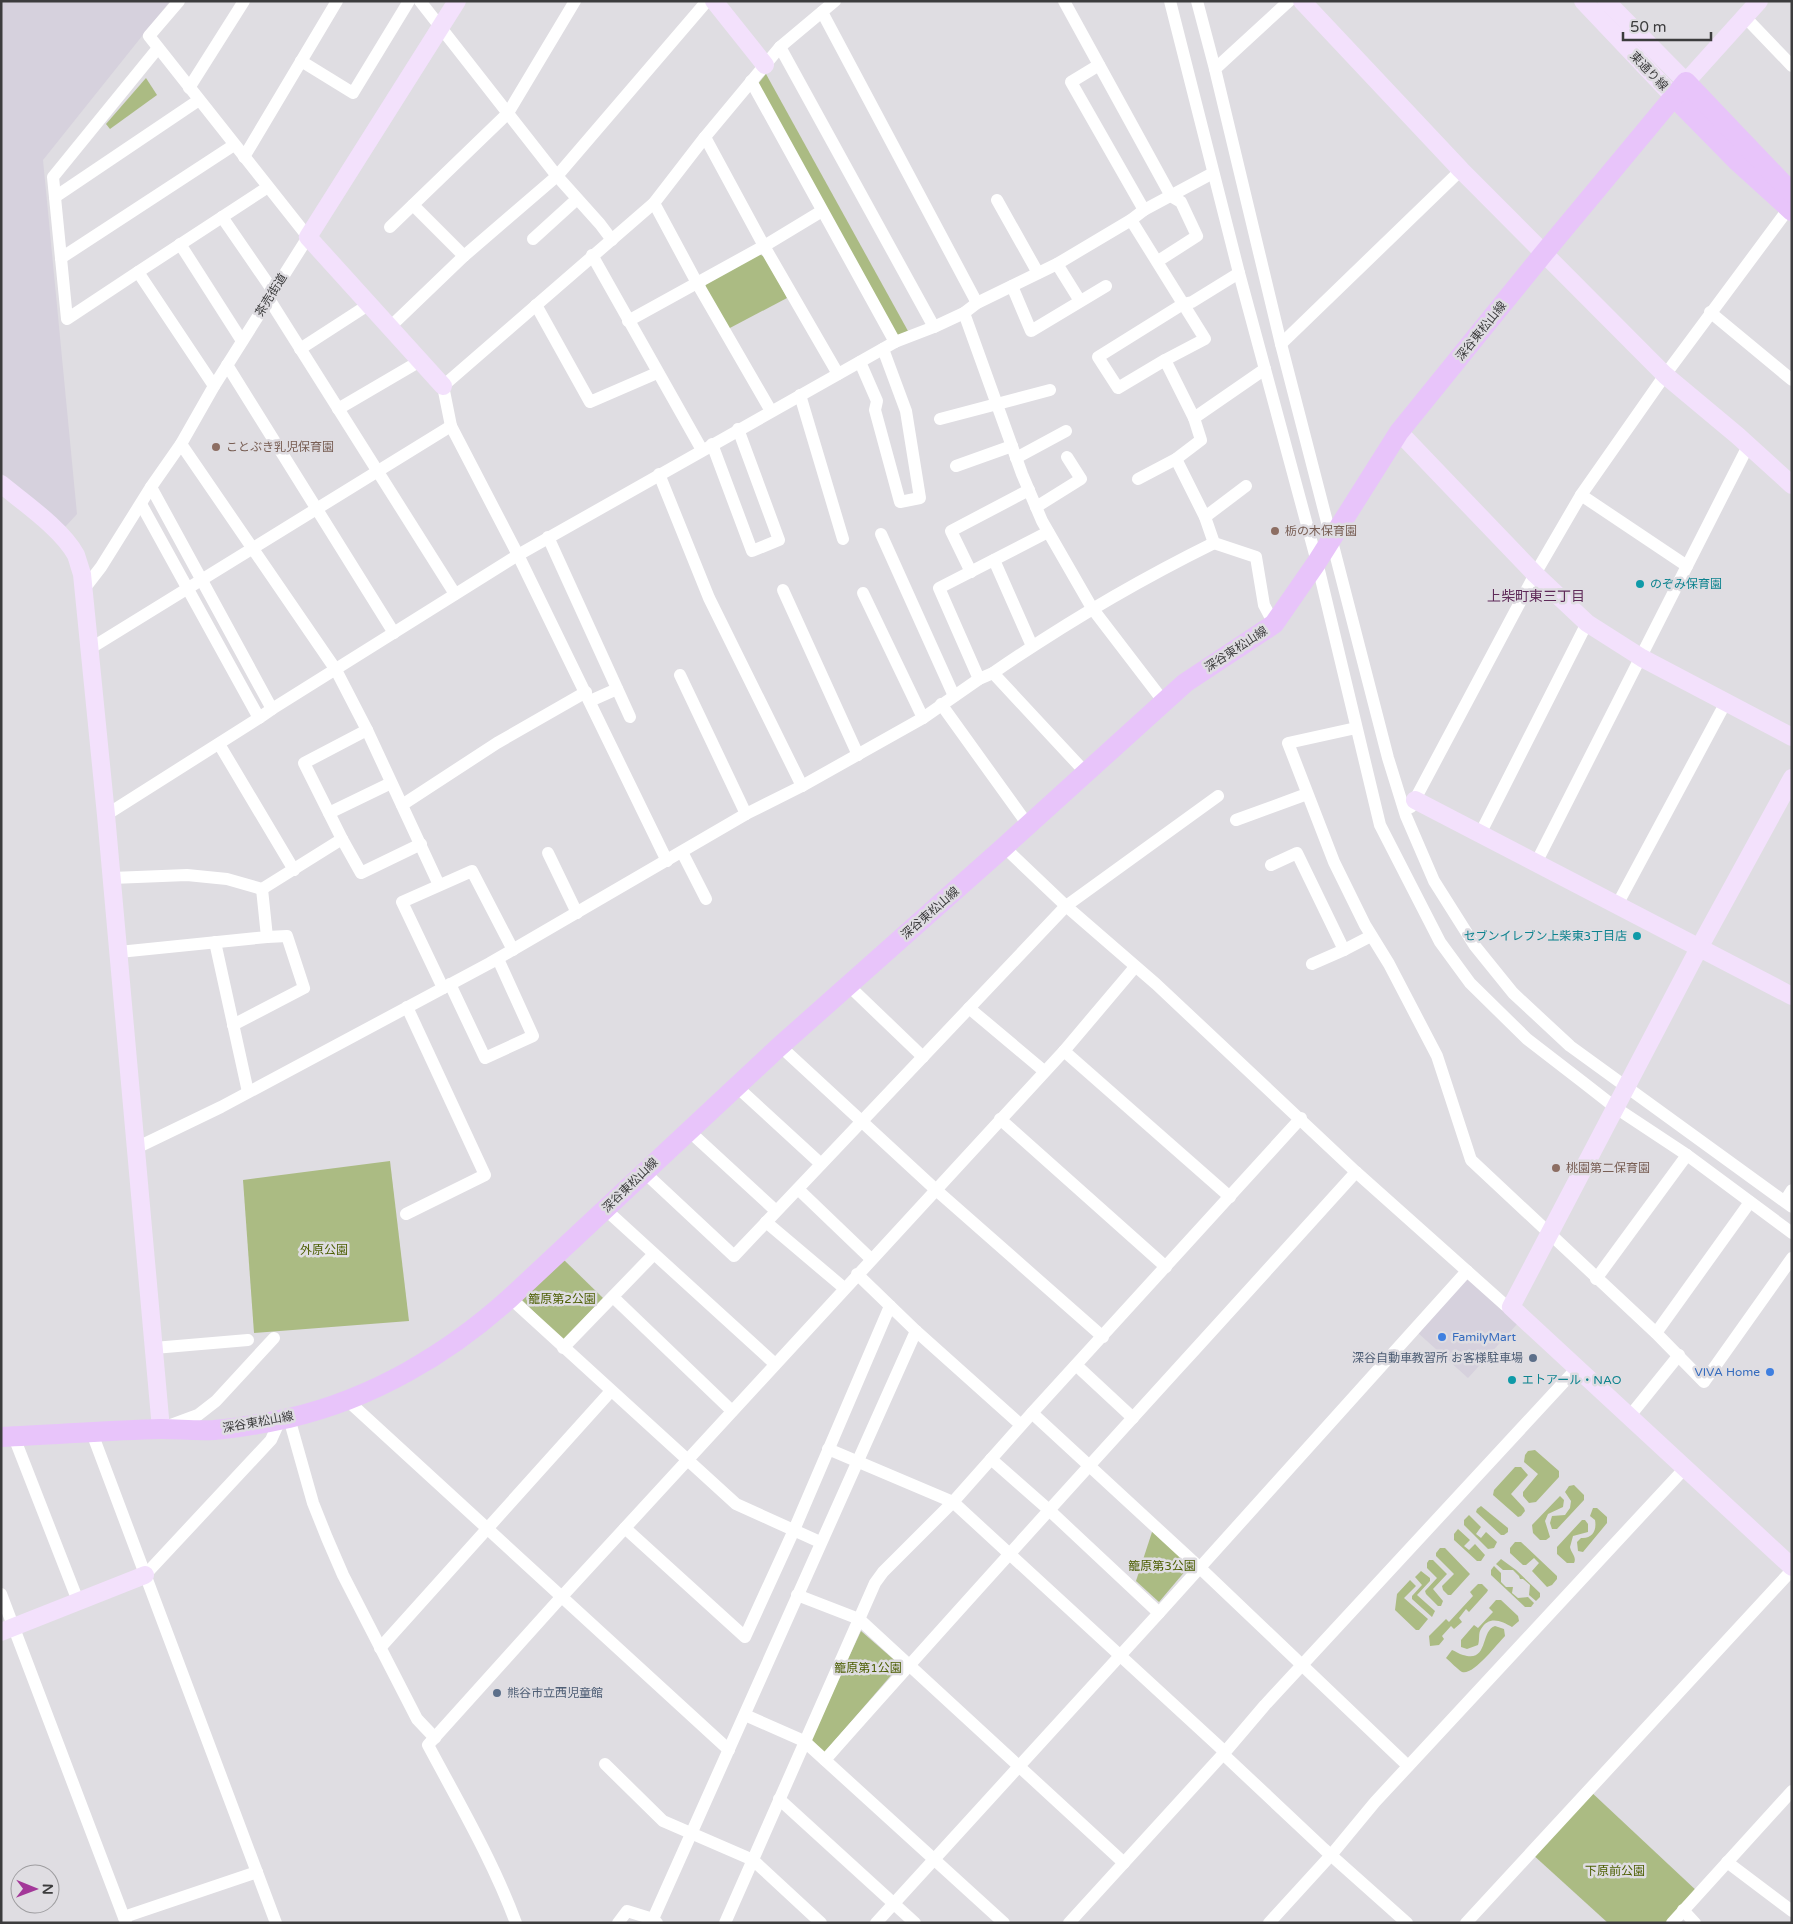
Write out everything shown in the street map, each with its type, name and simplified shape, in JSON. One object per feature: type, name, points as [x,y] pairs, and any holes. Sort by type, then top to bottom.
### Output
[{"type":"main road","points":[[1680,89],[1791,204]]},
{"type":"main road","name":"深谷東松山線","points":[[8,1437],[161,1429],[214,1430],[284,1419],[347,1400],[402,1376],[434,1357],[485,1321],[736,1086],[1185,683],[1274,624],[1399,432],[1544,252],[1680,89]]},
{"type":"street","points":[[179,1],[149,36],[308,237],[443,386],[451,426],[518,554],[667,861]]},
{"type":"street","points":[[189,88],[244,1]]},
{"type":"street","points":[[244,156],[337,1]]},
{"type":"street","points":[[301,61],[353,93],[409,1]]},
{"type":"street","points":[[420,1],[557,176],[612,240]]},
{"type":"street","name":"茶売街道","points":[[84,588],[101,567],[151,487],[181,444],[227,364],[458,1]]},
{"type":"street","points":[[390,227],[508,113],[575,1]]},
{"type":"street","points":[[443,386],[654,203],[705,137],[780,47],[835,1]]},
{"type":"street","points":[[1064,1],[1171,196],[1181,202],[1197,236],[1158,261]]},
{"type":"street","points":[[1170,1],[1239,273],[1316,562],[1380,825],[1440,942],[1470,983],[1527,1039],[1616,1108],[1687,1155],[1792,1233]]},
{"type":"street","points":[[1197,1],[1330,539],[1388,758],[1406,816],[1434,881],[1475,946],[1513,993],[1570,1046],[1788,1204],[1792,1190]]},
{"type":"street","points":[[1215,69],[1289,1]]},
{"type":"street","points":[[1302,1],[1462,170],[1665,375],[1792,485]]},
{"type":"street","name":"東通り線","points":[[1583,1],[1680,89]]},
{"type":"street","name":"東通り線","points":[[1606,1],[1680,89]]},
{"type":"street","points":[[1680,89],[1759,1]]},
{"type":"street","points":[[389,328],[464,256],[557,176],[713,2],[765,65]]},
{"type":"street","points":[[822,12],[977,303]]},
{"type":"street","points":[[1746,17],[1792,66]]},
{"type":"street","points":[[780,47],[934,327]]},
{"type":"street","points":[[158,48],[53,177],[67,319],[268,187]]},
{"type":"street","points":[[1100,65],[1070,82],[1144,210]]},
{"type":"street","points":[[752,81],[895,342]]},
{"type":"street","points":[[55,197],[199,100]]},
{"type":"street","points":[[705,137],[764,246],[838,374]]},
{"type":"street","points":[[61,258],[234,144]]},
{"type":"street","points":[[1281,344],[1462,170]]},
{"type":"street","points":[[106,815],[518,554],[895,342],[964,313],[977,303],[1057,264],[1131,220],[1144,210],[1214,173]]},
{"type":"street","points":[[533,239],[577,199]]},
{"type":"street","points":[[997,200],[1038,273]]},
{"type":"street","points":[[654,203],[697,283],[771,411]]},
{"type":"street","points":[[1406,816],[1535,574],[1581,495],[1710,312],[1791,204]]},
{"type":"street","points":[[413,205],[464,256]]},
{"type":"street","points":[[628,322],[764,246],[822,211]]},
{"type":"street","points":[[222,217],[271,295],[300,349],[455,594]]},
{"type":"street","points":[[1131,220],[1158,261],[1182,304],[1205,340],[1165,360],[1118,388],[1098,357],[1182,304],[1192,302],[1239,273]]},
{"type":"street","points":[[180,244],[242,341]]},
{"type":"street","points":[[592,255],[657,372],[707,447],[752,551],[779,540],[738,429]]},
{"type":"street","points":[[1057,264],[1080,301]]},
{"type":"street","points":[[138,272],[214,386]]},
{"type":"street","points":[[1012,286],[1031,330],[1106,286]]},
{"type":"street","points":[[300,349],[368,305]]},
{"type":"street","points":[[536,305],[590,402],[657,372]]},
{"type":"street","points":[[1710,312],[1792,380]]},
{"type":"street","points":[[964,313],[1028,490],[1048,532],[1092,608],[1164,702]]},
{"type":"street","points":[[860,362],[877,401],[876,410],[900,502],[920,498],[906,411],[883,349]]},
{"type":"street","points":[[1138,479],[1176,459],[1201,440],[1194,418],[1165,360]]},
{"type":"street","points":[[338,409],[420,361]]},
{"type":"street","points":[[227,364],[394,633]]},
{"type":"street","points":[[1194,418],[1265,369]]},
{"type":"street","points":[[940,419],[1050,390]]},
{"type":"street","points":[[800,395],[843,539]]},
{"type":"street","points":[[91,648],[451,426]]},
{"type":"street","points":[[956,466],[1014,452],[1066,431]]},
{"type":"street","points":[[1399,432],[1535,574],[1587,623],[1642,658],[1792,736]]},
{"type":"street","points":[[181,444],[336,670],[367,730],[439,885]]},
{"type":"street","points":[[1536,863],[1642,658],[1748,446]]},
{"type":"street","points":[[1036,507],[1081,479],[1068,457]]},
{"type":"street","points":[[1176,459],[1205,517],[1214,543]]},
{"type":"street","points":[[659,474],[709,598],[802,786]]},
{"type":"street","points":[[1,484],[47,521],[75,554],[82,574],[91,648],[161,1429],[198,1415],[216,1401],[274,1338]]},
{"type":"street","points":[[1205,517],[1246,486]]},
{"type":"street","points":[[151,487],[272,709]]},
{"type":"street","points":[[971,572],[951,531],[1028,490]]},
{"type":"street","points":[[1581,495],[1687,566]]},
{"type":"street","points":[[141,504],[259,718]]},
{"type":"street","points":[[980,679],[939,588],[1048,532]]},
{"type":"street","points":[[881,534],[954,696]]},
{"type":"street","points":[[548,537],[630,717]]},
{"type":"street","points":[[136,1148],[248,1092],[513,950],[746,814],[802,786],[923,718],[941,704],[980,679],[993,673],[1092,608],[1150,575],[1214,543],[1256,556],[1264,605],[1274,624]]},
{"type":"street","points":[[994,560],[1032,646]]},
{"type":"street","points":[[783,590],[858,755]]},
{"type":"street","points":[[863,593],[923,718]]},
{"type":"street","points":[[1480,834],[1587,623]]},
{"type":"street","points":[[993,673],[1086,773]]},
{"type":"street","points":[[680,675],[746,814]]},
{"type":"street","points":[[402,805],[497,743],[588,697],[617,689]]},
{"type":"street","points":[[1617,905],[1726,702]]},
{"type":"street","points":[[941,704],[1028,825]]},
{"type":"street","points":[[1356,728],[1288,743],[1334,862],[1371,936],[1389,964],[1437,1056],[1471,1160],[1656,1333],[1704,1382],[1792,1258]]},
{"type":"street","points":[[367,730],[304,763],[361,873],[421,844]]},
{"type":"street","points":[[219,744],[294,870]]},
{"type":"street","points":[[1511,1307],[1699,948],[1792,778]]},
{"type":"street","points":[[329,813],[391,783]]},
{"type":"street","points":[[1236,820],[1307,794]]},
{"type":"street","points":[[644,1172],[734,1256],[1066,906],[1218,796]]},
{"type":"street","points":[[1415,800],[1792,996]]},
{"type":"street","points":[[112,878],[186,875],[227,879],[262,889],[342,839]]},
{"type":"street","points":[[1004,847],[1066,906],[1301,1118],[1356,1172],[1505,1305],[1511,1307],[1792,1569],[1466,1923]]},
{"type":"street","points":[[682,852],[706,899]]},
{"type":"street","points":[[548,853],[577,913]]},
{"type":"street","points":[[1270,865],[1297,853],[1344,950]]},
{"type":"street","points":[[498,958],[533,1036],[486,1058],[402,902],[472,871],[513,950]]},
{"type":"street","points":[[262,889],[267,937]]},
{"type":"street","points":[[119,952],[287,936],[304,988],[233,1025]]},
{"type":"street","points":[[1312,964],[1371,936]]},
{"type":"street","points":[[215,942],[248,1092]]},
{"type":"street","points":[[516,1923],[486,1854],[428,1745],[935,1188],[1064,1051],[1135,967]]},
{"type":"street","points":[[848,985],[923,1057]]},
{"type":"street","points":[[406,1214],[485,1175],[408,1007]]},
{"type":"street","points":[[969,1008],[1044,1072]]},
{"type":"street","points":[[780,1046],[935,1188],[1103,1337]]},
{"type":"street","points":[[1064,1051],[1230,1196]]},
{"type":"street","points":[[736,1086],[821,1164]]},
{"type":"street","points":[[727,1922],[804,1741],[875,1583],[883,1572],[953,1502],[1301,1118]]},
{"type":"street","points":[[1000,1119],[1166,1267]]},
{"type":"street","points":[[688,1130],[776,1212]]},
{"type":"street","points":[[1596,1278],[1687,1155]]},
{"type":"street","points":[[825,1760],[1009,1553],[1356,1172]]},
{"type":"street","points":[[798,1189],[871,1259]]},
{"type":"street","points":[[1656,1333],[1750,1202]]},
{"type":"street","points":[[605,1210],[775,1364]]},
{"type":"street","points":[[766,1222],[844,1288]]},
{"type":"street","points":[[563,1348],[654,1254]]},
{"type":"street","points":[[876,1923],[1467,1271]]},
{"type":"street","points":[[857,1274],[916,1331],[1021,1425]]},
{"type":"street","points":[[613,1297],[732,1411]]},
{"type":"street","points":[[510,1298],[736,1504],[820,1542]]},
{"type":"street","points":[[625,1528],[745,1637],[794,1530],[890,1306]]},
{"type":"street","points":[[618,1923],[627,1911],[655,1921],[820,1542],[916,1331]]},
{"type":"street","points":[[154,1348],[248,1340]]},
{"type":"street","points":[[1630,1417],[1679,1355]]},
{"type":"street","points":[[1076,1365],[1133,1418]]},
{"type":"street","points":[[1070,1923],[1303,1664],[1577,1368]]},
{"type":"street","points":[[380,1648],[611,1391]]},
{"type":"street","points":[[347,1400],[729,1750]]},
{"type":"street","points":[[1032,1413],[1200,1567],[1408,1766]]},
{"type":"street","points":[[7,1629],[144,1575],[271,1440],[284,1419]]},
{"type":"street","points":[[284,1419],[313,1503],[343,1575],[417,1719],[435,1738]]},
{"type":"street","points":[[92,1433],[276,1923]]},
{"type":"street","points":[[8,1437],[78,1601]]},
{"type":"street","points":[[828,1450],[953,1502],[1407,1923]]},
{"type":"street","points":[[991,1459],[1049,1510],[1158,1613]]},
{"type":"street","points":[[1269,1923],[1332,1854],[1375,1802],[1685,1468]]},
{"type":"street","points":[[1,1594],[7,1629],[124,1921],[257,1872]]},
{"type":"street","points":[[797,1595],[859,1620],[1124,1863]]},
{"type":"street","points":[[745,1715],[804,1741],[1004,1923]]},
{"type":"street","points":[[605,1764],[664,1820],[753,1860],[821,1923]]},
{"type":"street","points":[[1672,1923],[1792,1791]]},
{"type":"street","points":[[779,1799],[915,1923]]},
{"type":"street","points":[[1727,1862],[1792,1911]]},
{"type":"street","points":[[1683,1910],[1695,1923]]},
{"type":"shaded area","points":[[1,1],[170,1],[43,160],[77,514],[65,527],[1,473]]},
{"type":"shaded area","points":[[1464,1279],[1469,1279],[1518,1323],[1468,1378],[1417,1332]]},
{"type":"green space","points":[[766,74],[908,331],[896,337],[757,85]]},
{"type":"green space","points":[[146,78],[157,95],[110,129],[106,124]]},
{"type":"green space","points":[[759,254],[767,258],[787,298],[728,329],[705,288],[706,283]]},
{"type":"green space","name":"外原公園","points":[[390,1161],[409,1321],[254,1333],[243,1180]]},
{"type":"green space","name":"籠原第2公園","points":[[563,1259],[603,1298],[563,1341],[519,1297]]},
{"type":"green space","points":[[1535,1450],[1559,1471],[1559,1477],[1536,1502],[1529,1503],[1523,1496],[1523,1492],[1538,1474],[1524,1462],[1528,1451]]},
{"type":"green space","points":[[1515,1467],[1521,1467],[1528,1475],[1511,1494],[1525,1511],[1518,1517],[1493,1495],[1494,1490]]},
{"type":"green space","points":[[1574,1485],[1584,1495],[1584,1500],[1557,1529],[1552,1529],[1550,1523],[1552,1516],[1565,1515],[1570,1508],[1571,1501],[1565,1492],[1569,1486]]},
{"type":"green space","points":[[1560,1496],[1564,1500],[1563,1507],[1548,1514],[1545,1521],[1550,1537],[1546,1540],[1540,1540],[1533,1533],[1532,1525]]},
{"type":"green space","points":[[1481,1506],[1508,1528],[1508,1532],[1501,1535],[1476,1512]]},
{"type":"green space","points":[[1593,1508],[1597,1508],[1607,1517],[1607,1523],[1583,1552],[1578,1551],[1577,1542],[1581,1538],[1593,1534],[1595,1520],[1590,1516]]},
{"type":"green space","points":[[1469,1515],[1481,1527],[1476,1534],[1481,1538],[1486,1532],[1497,1542],[1494,1548],[1488,1549],[1464,1525],[1464,1520]]},
{"type":"green space","points":[[1582,1520],[1585,1520],[1588,1524],[1588,1532],[1573,1536],[1570,1547],[1575,1561],[1574,1563],[1567,1563],[1557,1554],[1557,1547]]},
{"type":"green space","name":"籠原第3公園","points":[[1153,1529],[1192,1563],[1159,1602],[1136,1581]]},
{"type":"green space","points":[[1458,1529],[1470,1540],[1464,1546],[1469,1550],[1475,1544],[1485,1555],[1481,1561],[1477,1561],[1454,1540],[1454,1534]]},
{"type":"green space","points":[[1515,1542],[1521,1542],[1557,1576],[1552,1585],[1547,1587],[1532,1571],[1539,1563],[1534,1558],[1526,1565],[1523,1565],[1510,1553],[1510,1548]]},
{"type":"green space","points":[[1440,1548],[1445,1548],[1470,1574],[1451,1595],[1448,1595],[1443,1590],[1442,1586],[1454,1574],[1436,1556]]},
{"type":"green space","points":[[1501,1559],[1516,1570],[1540,1593],[1540,1597],[1536,1601],[1529,1595],[1530,1585],[1523,1579],[1520,1579],[1513,1570],[1503,1570],[1496,1564]]},
{"type":"green space","points":[[1429,1560],[1433,1560],[1447,1574],[1433,1589],[1443,1601],[1441,1606],[1438,1606],[1425,1591],[1437,1578],[1427,1568]]},
{"type":"green space","points":[[1494,1566],[1501,1573],[1501,1582],[1506,1587],[1513,1587],[1512,1593],[1518,1598],[1528,1597],[1534,1603],[1531,1607],[1525,1607],[1491,1575],[1491,1570]]},
{"type":"green space","points":[[1421,1571],[1430,1578],[1430,1581],[1417,1595],[1435,1611],[1432,1617],[1412,1599],[1412,1596],[1422,1585],[1415,1577]]},
{"type":"green space","points":[[1410,1580],[1416,1586],[1404,1598],[1428,1619],[1419,1630],[1416,1630],[1395,1610],[1397,1594]]},
{"type":"green space","points":[[1478,1584],[1482,1584],[1488,1590],[1487,1592],[1469,1612],[1466,1609],[1459,1618],[1462,1622],[1454,1629],[1451,1626],[1442,1636],[1444,1639],[1439,1645],[1430,1646],[1429,1636],[1446,1619],[1449,1622],[1473,1596],[1470,1592]]},
{"type":"green space","points":[[1496,1600],[1501,1600],[1518,1616],[1519,1621],[1512,1627],[1496,1620],[1488,1622],[1480,1631],[1478,1645],[1467,1649],[1461,1647],[1461,1640],[1474,1625],[1478,1628],[1493,1612],[1489,1608]]},
{"type":"green space","points":[[1495,1626],[1504,1629],[1505,1636],[1472,1669],[1462,1672],[1446,1658],[1452,1650],[1463,1655],[1477,1655],[1481,1651],[1490,1629]]},
{"type":"green space","name":"籠原第1公園","points":[[861,1631],[900,1665],[824,1753],[811,1739]]},
{"type":"green space","name":"下原前公園","points":[[1589,1790],[1699,1893],[1672,1923],[1608,1923],[1531,1853]]},
{"type":"place","name":"ことぶき乳児保育園","points":[[216,447]]},
{"type":"place","name":"栃の木保育園","points":[[1275,531]]},
{"type":"place","name":"のぞみ保育園","points":[[1640,584]]},
{"type":"place","name":"セブンイレブン上柴東3丁目店","points":[[1637,936]]},
{"type":"place","name":"桃園第二保育園","points":[[1556,1168]]},
{"type":"place","name":"FamilyMart","points":[[1442,1337]]},
{"type":"place","name":"深谷自動車教習所 お客様駐車場","points":[[1533,1358]]},
{"type":"place","name":"VIVA Home","points":[[1770,1372]]},
{"type":"place","name":"エトアール・NAO","points":[[1512,1380]]},
{"type":"place","name":"熊谷市立西児童館","points":[[497,1693]]},
{"type":"district","name":"上柴町東三丁目","points":[[1536,596]]}]
